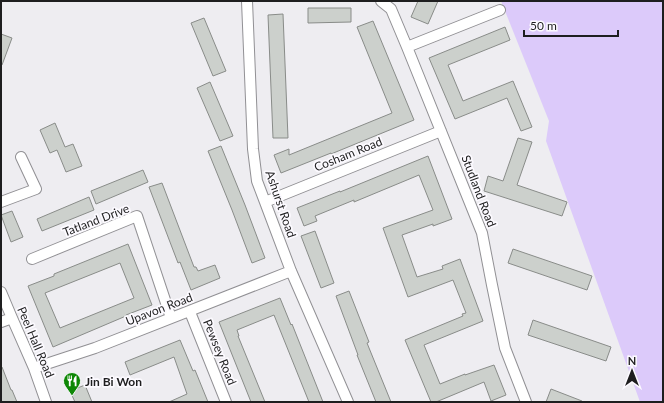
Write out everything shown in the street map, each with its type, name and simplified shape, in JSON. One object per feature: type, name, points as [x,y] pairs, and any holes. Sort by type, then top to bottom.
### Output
[{"type":"street","name":"Ashurst Road","points":[[247,1],[253,149],[258,181],[291,271],[348,402]]},
{"type":"street","name":"Studland Road","points":[[380,1],[390,9],[408,47],[482,233],[505,348],[526,402]]},
{"type":"street","points":[[408,47],[500,10]]},
{"type":"street","name":"Cosham Road","points":[[265,202],[441,131]]},
{"type":"street","points":[[1,202],[36,189],[21,157]]},
{"type":"street","name":"Tatland Drive","points":[[32,259],[137,216],[171,318]]},
{"type":"street","name":"Upavon Road","points":[[34,368],[95,348],[190,312],[291,271]]},
{"type":"street","name":"Peel Hall Road","points":[[1,292],[34,368],[46,402]]},
{"type":"street","name":"Pewsey Road","points":[[190,312],[226,402]]},
{"type":"street","points":[[1,322],[12,318]]},
{"type":"shaded area","points":[[501,1],[663,1],[663,402],[640,402],[546,141],[549,121]]},
{"type":"building","points":[[418,1],[438,1],[428,24],[411,17]]},
{"type":"building","points":[[308,8],[351,8],[351,22],[308,23]]},
{"type":"building","points":[[283,14],[288,138],[273,138],[268,15]]},
{"type":"building","points":[[204,18],[226,71],[213,76],[191,23]]},
{"type":"building","points":[[373,21],[414,120],[281,173],[274,155],[289,149],[289,155],[392,113],[357,27]]},
{"type":"building","points":[[505,27],[510,40],[448,65],[463,101],[513,81],[532,127],[521,131],[507,98],[455,119],[429,58]]},
{"type":"building","points":[[1,34],[12,38],[2,65],[1,65]]},
{"type":"building","points":[[210,82],[233,136],[220,141],[197,88]]},
{"type":"building","points":[[55,123],[65,147],[73,144],[82,166],[66,172],[57,150],[50,153],[40,130]]},
{"type":"building","points":[[518,138],[532,142],[517,185],[567,202],[562,216],[484,191],[488,176],[503,181]]},
{"type":"building","points":[[221,146],[265,258],[252,263],[208,151]]},
{"type":"building","points":[[428,156],[452,219],[402,235],[417,277],[443,269],[442,266],[460,259],[483,321],[424,345],[440,384],[494,365],[506,395],[491,401],[484,382],[436,402],[431,402],[405,340],[463,316],[462,314],[466,313],[453,280],[408,297],[383,228],[433,210],[419,175],[354,202],[354,200],[315,216],[317,221],[304,226],[297,208]]},
{"type":"building","points":[[143,170],[148,182],[96,204],[91,191]]},
{"type":"building","points":[[162,183],[194,267],[196,267],[198,271],[215,265],[220,278],[191,290],[180,262],[178,263],[149,187]]},
{"type":"building","points":[[89,197],[94,210],[42,231],[37,219]]},
{"type":"building","points":[[12,211],[23,237],[11,242],[1,215]]},
{"type":"building","points":[[315,231],[334,283],[321,288],[301,236]]},
{"type":"building","points":[[128,244],[152,305],[53,347],[28,286],[54,276],[54,274]],"holes":[[[120,263],[134,298],[60,328],[45,293]]]},
{"type":"building","points":[[513,249],[592,276],[587,290],[508,263]]},
{"type":"building","points":[[349,291],[369,342],[367,343],[391,402],[376,402],[357,355],[336,296]]},
{"type":"building","points":[[280,298],[323,402],[309,402],[274,315],[237,330],[238,336],[265,402],[251,402],[219,322]]},
{"type":"building","points":[[533,320],[611,347],[606,361],[528,335]]},
{"type":"building","points":[[180,340],[193,371],[195,370],[208,402],[169,402],[187,394],[174,357],[130,375],[125,362]]},
{"type":"building","points":[[2,367],[17,402],[1,402]]},
{"type":"building","points":[[85,385],[92,402],[75,402],[70,391]]},
{"type":"building","points":[[551,389],[582,401],[582,402],[546,402]]},
{"type":"place","name":"Jin Bi Won","points":[[72,396]]}]
